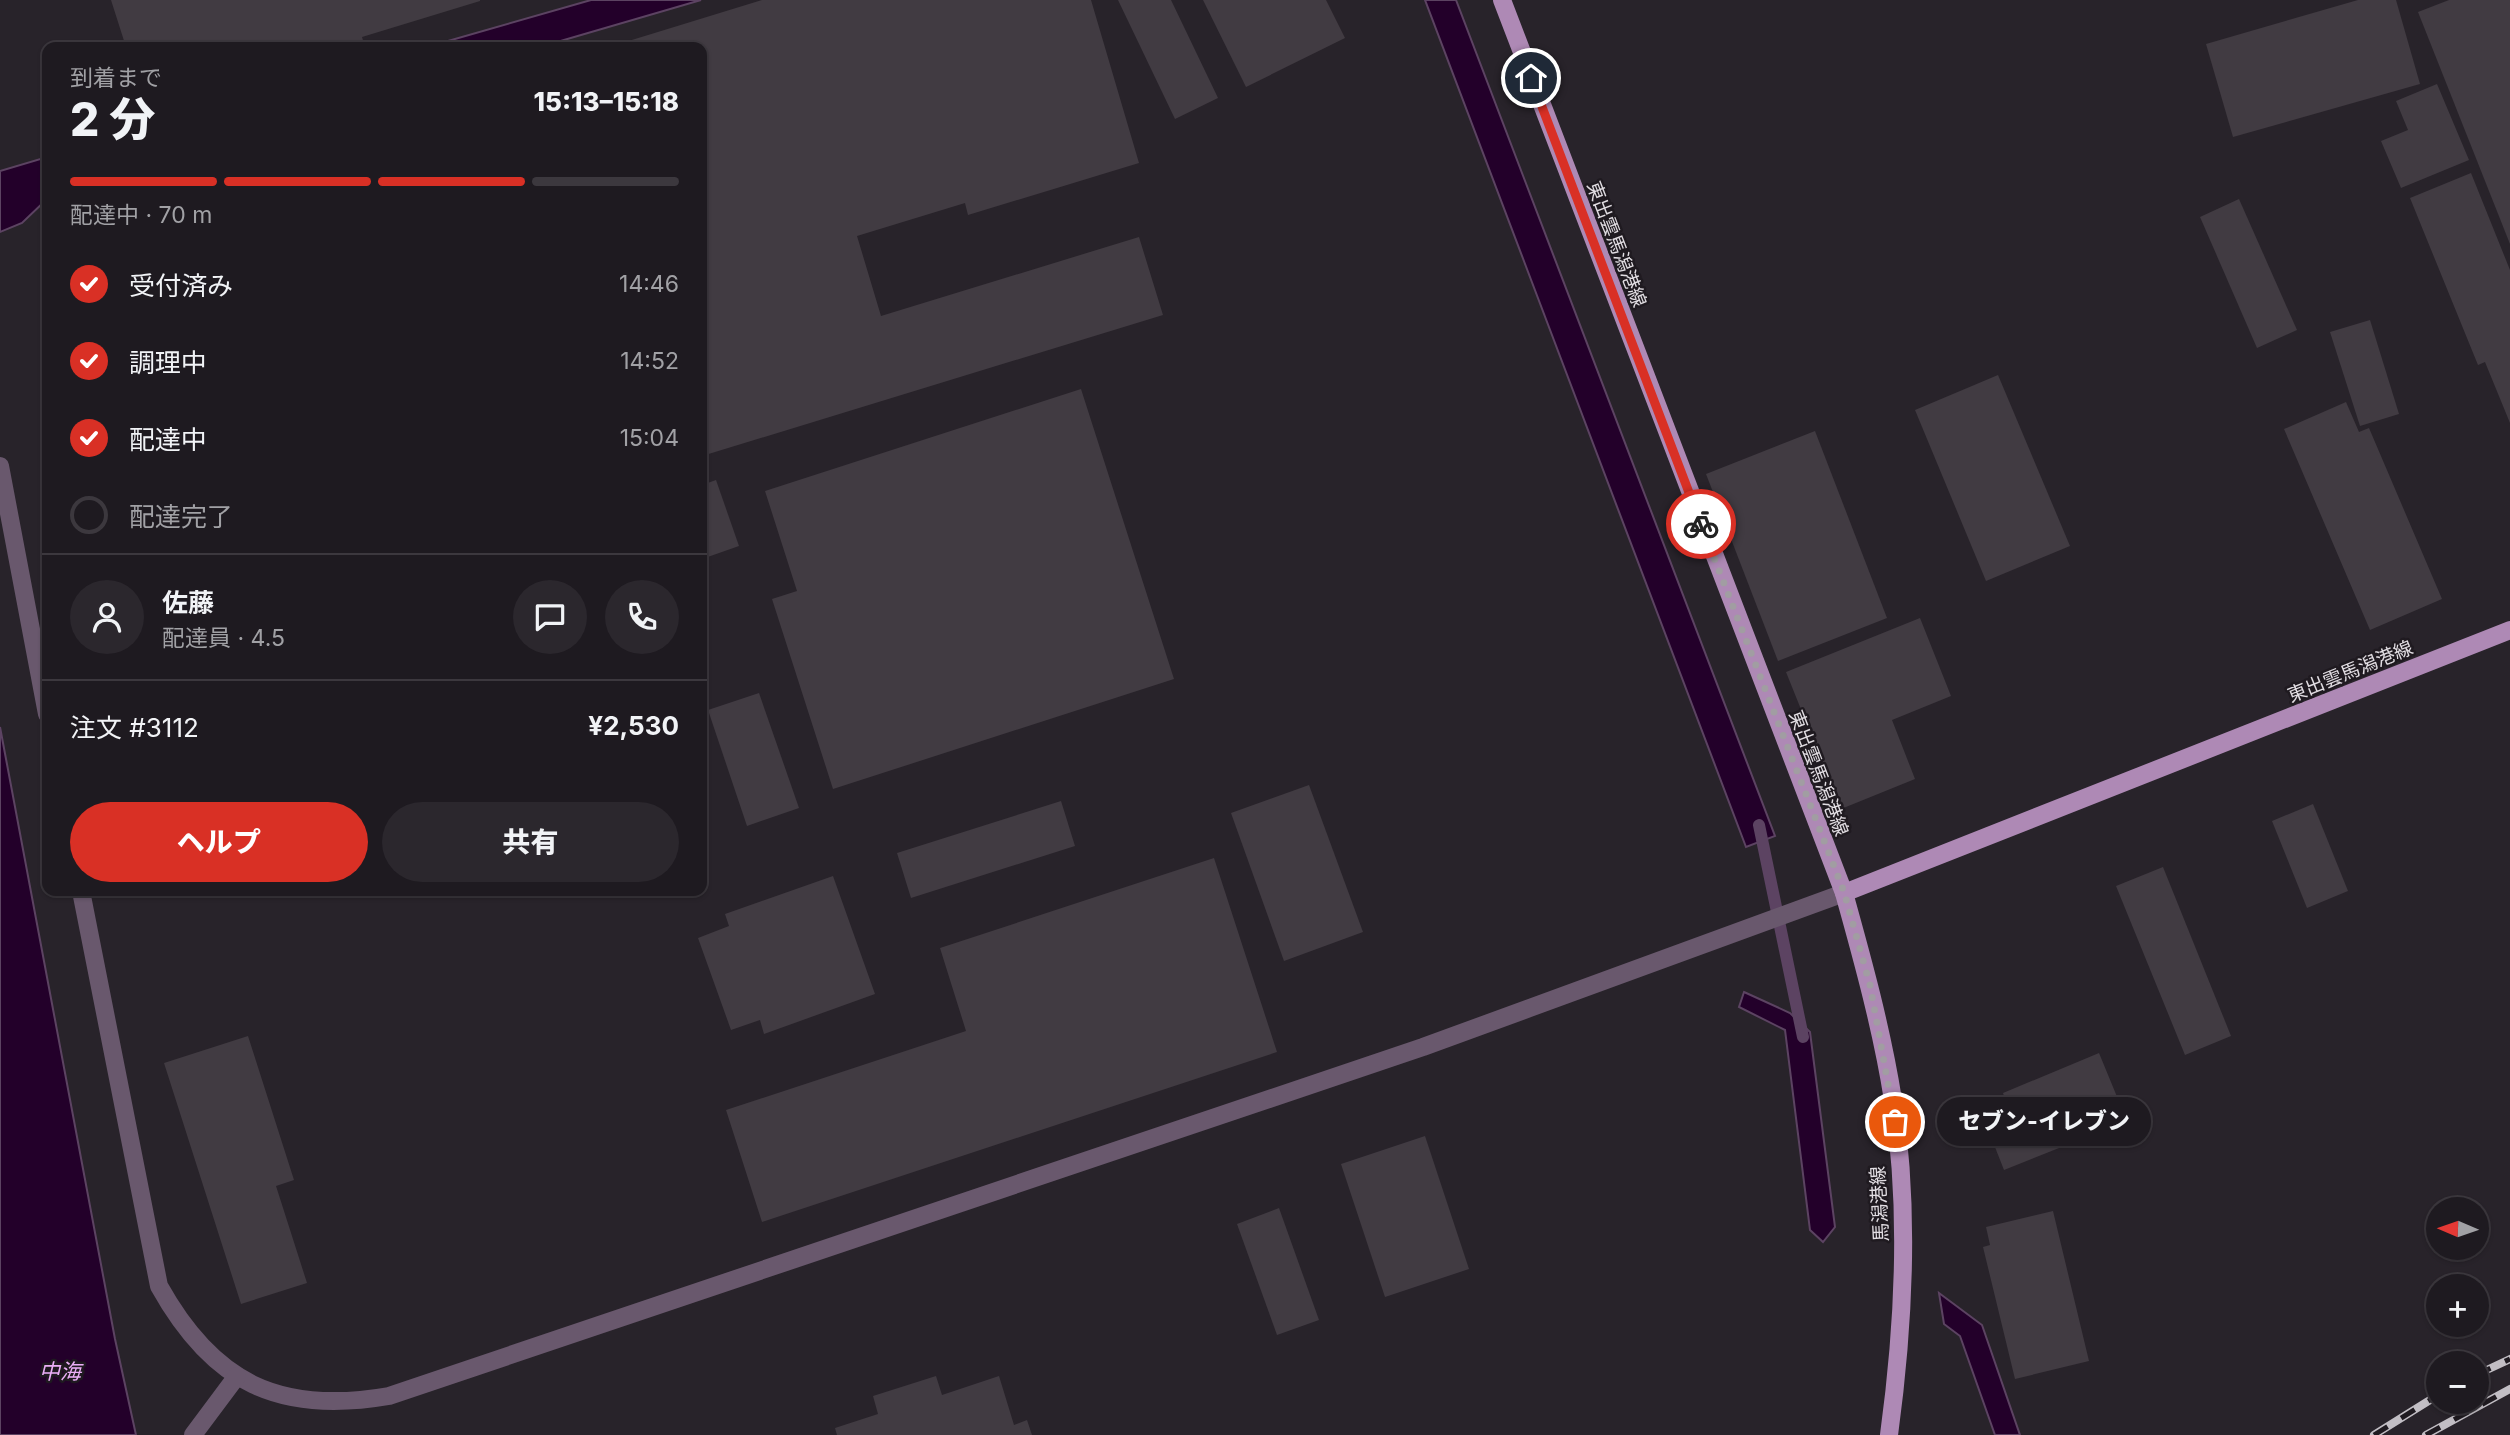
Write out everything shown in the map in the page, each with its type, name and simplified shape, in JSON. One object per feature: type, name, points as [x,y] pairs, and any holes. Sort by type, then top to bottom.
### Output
[{"type":"main road","name":"東出雲馬潟港線","points":[[1502,0],[1844,892],[2510,630]]},
{"type":"main road","name":"馬潟港線","points":[[1844,892],[1870,985],[1893,1101],[1898,1150],[1903,1269],[1898,1371],[1889,1435]]},
{"type":"street","points":[[0,466],[42,688]]},
{"type":"street","points":[[82,896],[159,1286],[193,1339],[237,1376],[259,1389],[315,1401],[355,1402],[389,1396],[1423,1047],[1844,892]]},
{"type":"street","points":[[193,1435],[237,1376]]},
{"type":"water","points":[[591,0],[701,0],[557,42],[444,42]]},
{"type":"water","points":[[1425,0],[1456,0],[1775,836],[1746,847]]},
{"type":"water","points":[[42,158],[42,204],[22,223],[0,232],[0,171]]},
{"type":"water","name":"中海","points":[[0,727],[115,1339],[136,1435],[0,1435]]},
{"type":"water","points":[[1744,992],[1790,1013],[1810,1032],[1835,1227],[1823,1242],[1810,1230],[1785,1030],[1739,1007]]},
{"type":"water","points":[[1939,1293],[1982,1325],[2020,1435],[1995,1435],[1960,1336],[1944,1324]]},
{"type":"building","points":[[111,0],[480,0],[362,37],[364,42],[124,42]]},
{"type":"building","points":[[762,0],[1091,0],[1139,163],[968,215],[965,203],[857,236],[881,316],[1139,237],[1163,315],[707,454],[707,42],[625,42]]},
{"type":"building","points":[[1118,0],[1171,0],[1218,98],[1175,119]]},
{"type":"building","points":[[1203,0],[1326,0],[1345,38],[1246,87]]},
{"type":"building","points":[[2358,0],[2396,0],[2420,84],[2233,137],[2206,44]]},
{"type":"building","points":[[2449,0],[2510,0],[2510,244],[2418,12]]},
{"type":"building","points":[[2437,84],[2469,160],[2401,188],[2381,141],[2408,130],[2396,101]]},
{"type":"building","points":[[2471,173],[2510,270],[2510,423],[2485,362],[2478,365],[2410,198]]},
{"type":"building","points":[[2239,199],[2297,330],[2257,348],[2200,217]]},
{"type":"building","points":[[2370,320],[2399,414],[2360,426],[2330,332]]},
{"type":"building","points":[[1998,375],[2070,546],[1986,581],[1915,410]]},
{"type":"building","points":[[1081,389],[1174,679],[833,789],[772,599],[797,591],[765,491]]},
{"type":"building","points":[[2346,402],[2359,432],[2369,428],[2442,599],[2370,630],[2284,429]]},
{"type":"building","points":[[1815,431],[1887,618],[1778,661],[1706,474]]},
{"type":"building","points":[[716,480],[739,546],[707,557],[707,483]]},
{"type":"building","points":[[1920,618],[1951,696],[1892,720],[1915,779],[1841,809],[1786,672]]},
{"type":"building","points":[[759,693],[799,808],[747,826],[708,710]]},
{"type":"building","points":[[1309,785],[1363,932],[1284,961],[1231,813]]},
{"type":"building","points":[[1061,801],[1075,846],[911,898],[897,853]]},
{"type":"building","points":[[2313,804],[2348,891],[2307,908],[2272,821]]},
{"type":"building","points":[[1214,858],[1277,1052],[762,1222],[726,1110],[966,1031],[940,948]]},
{"type":"building","points":[[2163,867],[2231,1036],[2185,1055],[2116,886]]},
{"type":"building","points":[[833,876],[875,994],[764,1034],[760,1020],[731,1030],[698,938],[729,926],[725,914]]},
{"type":"building","points":[[248,1036],[294,1180],[276,1186],[307,1283],[241,1304],[164,1063]]},
{"type":"building","points":[[2099,1053],[2127,1121],[2004,1170],[1980,1109],[2005,1099],[2003,1093]]},
{"type":"building","points":[[1425,1136],[1469,1269],[1385,1297],[1341,1164]]},
{"type":"building","points":[[1279,1208],[1319,1320],[1277,1335],[1237,1224]]},
{"type":"building","points":[[2053,1211],[2089,1361],[2015,1379],[1983,1247],[1990,1245],[1986,1227]]},
{"type":"building","points":[[936,1376],[942,1395],[999,1376],[1014,1425],[1027,1420],[1032,1435],[837,1435],[835,1428],[878,1414],[873,1396]]},
{"type":"waterway","points":[[1759,825],[1803,1037]]},
{"type":"railway","points":[[2489,1369],[2510,1359]]},
{"type":"railway","points":[[2426,1435],[2510,1389]]},
{"type":"railway","points":[[2374,1435],[2426,1402]]},
{"type":"way so far","points":[[1701,524],[1844,892],[1870,985],[1895,1122]]},
{"type":"place","name":"セブン-イレブン","points":[[1895,1122]]},
{"type":"route","points":[[1531,78],[1701,524]]}]
